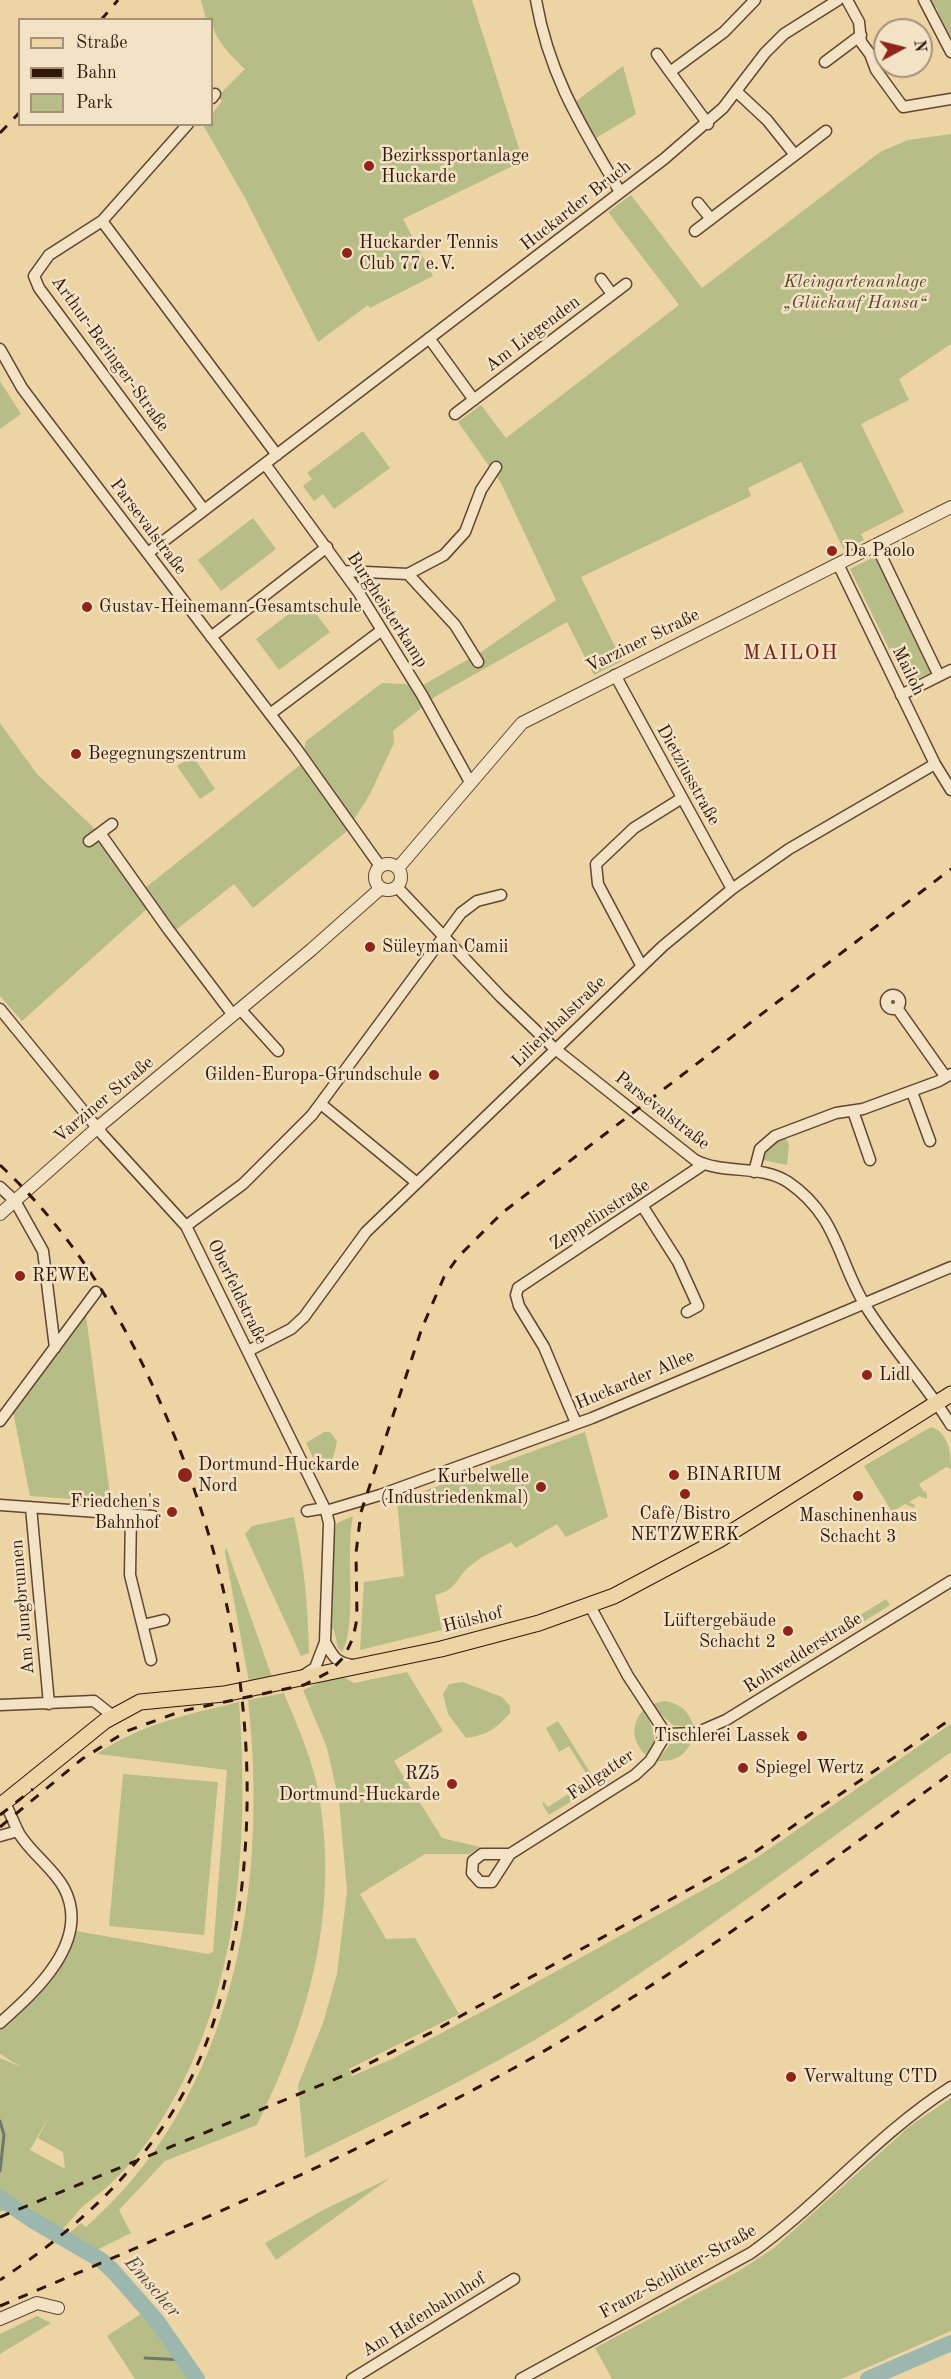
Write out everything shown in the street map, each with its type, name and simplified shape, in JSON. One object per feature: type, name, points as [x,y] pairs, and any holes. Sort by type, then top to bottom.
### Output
[{"type":"main road","name":"Hülshof","points":[[2,1804],[113,1716],[132,1705],[148,1700],[224,1694],[358,1666],[516,1630],[591,1606],[625,1591],[719,1540],[951,1394]]},
{"type":"street","points":[[536,0],[554,71],[567,101],[620,192]]},
{"type":"street","points":[[670,72],[724,32],[755,0]]},
{"type":"street","name":"Huckarder Bruch","points":[[148,554],[708,124],[784,34],[838,0]]},
{"type":"street","points":[[847,0],[859,22],[861,36],[876,70],[903,107],[951,99]]},
{"type":"street","points":[[924,0],[951,52]]},
{"type":"street","points":[[825,62],[861,36]]},
{"type":"street","points":[[657,54],[708,124]]},
{"type":"street","points":[[736,92],[760,112],[795,155]]},
{"type":"street","name":"Arthur-Beringer-Straße","points":[[186,126],[102,221],[49,255],[39,265],[34,276],[39,288],[204,510]]},
{"type":"street","points":[[695,231],[826,131]]},
{"type":"street","points":[[698,203],[711,219]]},
{"type":"street","points":[[102,221],[277,455]]},
{"type":"street","points":[[601,279],[612,294]]},
{"type":"street","name":"Am Liegenden","points":[[455,414],[626,284]]},
{"type":"street","points":[[429,338],[474,400]]},
{"type":"street","name":"Parsevalstraße","points":[[0,349],[22,388],[270,714],[380,866]]},
{"type":"street","name":"Burgheisterkamp","points":[[265,464],[344,571],[382,630],[470,782]]},
{"type":"street","points":[[344,571],[408,574],[444,555],[461,539],[481,490],[496,467]]},
{"type":"street","name":"Varziner Straße","points":[[398,867],[522,723],[951,507]]},
{"type":"street","name":"Mailoh","points":[[876,545],[939,676]]},
{"type":"street","points":[[211,638],[327,547]]},
{"type":"street","name":"Mailoh","points":[[838,564],[935,764],[951,790]]},
{"type":"street","points":[[408,574],[455,625],[478,662]]},
{"type":"street","points":[[270,714],[382,630]]},
{"type":"street","points":[[901,695],[951,670]]},
{"type":"street","name":"Dietziusstraße","points":[[615,675],[732,890]]},
{"type":"street","name":"Lilienthalstraße","points":[[248,1351],[291,1329],[304,1317],[366,1232],[641,965],[732,890],[789,849],[935,764]]},
{"type":"street","points":[[641,965],[598,884],[596,864],[641,823],[682,798]]},
{"type":"street","points":[[89,841],[112,824]]},
{"type":"street","points":[[100,833],[168,929],[237,1012],[278,1051]]},
{"type":"street","points":[[390,864],[398,867],[402,875],[397,887],[389,890],[381,888],[375,877],[380,866],[390,864]]},
{"type":"street","name":"Parsevalstraße","points":[[397,887],[444,938],[554,1048],[695,1160],[704,1164],[783,1179],[810,1202],[832,1231],[865,1304],[937,1403]]},
{"type":"street","name":"Varziner Straße","points":[[0,1214],[97,1128],[381,888]]},
{"type":"street","points":[[186,1226],[243,1184],[321,1104],[468,906],[501,895]]},
{"type":"street","points":[[754,1172],[757,1157],[766,1141],[836,1113],[853,1111],[912,1092],[948,1075],[897,1008]]},
{"type":"street","name":"Oberfeldstraße","points":[[0,1009],[97,1128],[186,1226],[326,1509],[328,1523],[325,1642],[315,1668],[299,1678]]},
{"type":"street","points":[[912,1092],[930,1141]]},
{"type":"street","points":[[321,1104],[417,1184]]},
{"type":"street","points":[[853,1111],[870,1160]]},
{"type":"street","name":"Zeppelinstraße","points":[[576,1423],[547,1353],[519,1306],[516,1294],[524,1283],[643,1207],[704,1164]]},
{"type":"street","points":[[0,1187],[15,1201],[43,1251],[55,1348]]},
{"type":"street","points":[[643,1207],[689,1283],[698,1306],[687,1312]]},
{"type":"street","name":"Huckarder Allee","points":[[308,1511],[326,1509],[380,1495],[576,1423],[951,1267]]},
{"type":"street","points":[[0,1421],[96,1292]]},
{"type":"street","points":[[937,1403],[951,1425]]},
{"type":"street","points":[[0,1504],[153,1516]]},
{"type":"street","name":"Am Jungbrunnen","points":[[31,1507],[49,1704]]},
{"type":"street","points":[[131,1514],[130,1572],[151,1660]]},
{"type":"street","name":"Rohwedderstraße","points":[[666,1734],[696,1734],[726,1720],[951,1581]]},
{"type":"street","points":[[591,1606],[628,1676],[666,1734]]},
{"type":"street","points":[[142,1625],[164,1620]]},
{"type":"street","points":[[325,1642],[332,1656],[339,1662],[358,1666]]},
{"type":"street","points":[[0,1705],[94,1701],[113,1716]]},
{"type":"street","name":"Fallgatter","points":[[510,1854],[635,1775],[650,1761],[666,1734]]},
{"type":"street","points":[[0,2023],[34,1990],[57,1962],[70,1930],[65,1891],[54,1873],[18,1832],[2,1804]]},
{"type":"street","points":[[0,1836],[18,1832]]},
{"type":"street","name":"Franz-Schlüter-Straße","points":[[521,2379],[751,2253],[782,2230],[898,2124],[951,2087]]},
{"type":"street","name":"Am Hafenbahnhof","points":[[352,2379],[513,2279]]},
{"type":"street","points":[[0,2319],[37,2303],[58,2308]]},
{"type":"green space","name":"Bezirkssportanlage Huckarde","points":[[201,0],[472,0],[523,161],[403,219],[433,276],[370,308],[368,305],[318,342],[245,198],[204,126],[213,126],[213,113],[222,101],[218,96],[245,69],[219,40],[213,26],[213,18],[206,18]]},
{"type":"green space","points":[[930,0],[951,0],[951,43],[936,7],[934,8]]},
{"type":"green space","points":[[623,66],[636,114],[596,138],[575,102]]},
{"type":"green space","name":"Kleingartenanlage „Glückauf Hansa“","points":[[951,134],[951,344],[899,379],[909,400],[861,424],[904,512],[861,534],[864,540],[844,550],[801,462],[748,488],[751,496],[581,577],[622,661],[594,675],[567,622],[436,696],[393,731],[394,743],[370,794],[347,831],[253,908],[234,884],[176,930],[145,888],[300,765],[306,741],[382,683],[423,685],[481,652],[556,600],[501,483],[458,422],[481,405],[506,438],[679,305],[608,212],[631,195],[702,288],[880,152],[908,140]]},
{"type":"green space","points":[[0,381],[21,414],[0,429]]},
{"type":"green space","points":[[363,431],[390,468],[334,509],[323,494],[314,501],[303,486],[312,479],[307,473]]},
{"type":"green space","points":[[253,518],[276,549],[221,591],[198,560]]},
{"type":"green space","points":[[878,555],[933,670],[931,673],[906,683],[850,569]]},
{"type":"green space","points":[[306,601],[330,632],[279,670],[256,639]]},
{"type":"green space","points":[[0,723],[37,774],[95,829],[148,908],[22,1021],[0,996]]},
{"type":"green space","points":[[193,756],[215,789],[200,799],[177,766]]},
{"type":"green space","points":[[784,1136],[789,1144],[787,1165],[763,1160],[768,1146]]},
{"type":"green space","points":[[86,1316],[111,1502],[30,1496],[13,1412]]},
{"type":"green space","points":[[931,1427],[942,1434],[948,1444],[951,1469],[946,1467],[919,1484],[924,1492],[926,1491],[927,1499],[919,1496],[909,1502],[915,1505],[914,1508],[905,1504],[892,1512],[864,1466]]},
{"type":"green space","points":[[324,1432],[330,1432],[337,1441],[330,1463],[320,1472],[306,1443]]},
{"type":"green space","points":[[585,1432],[608,1517],[566,1537],[557,1524],[516,1548],[511,1542],[490,1553],[465,1570],[452,1587],[435,1595],[442,1630],[360,1650],[364,1582],[404,1576],[397,1501]]},
{"type":"green space","points":[[353,1516],[349,1625],[347,1640],[342,1652],[338,1648],[332,1629],[334,1533],[337,1523]]},
{"type":"green space","points":[[294,1517],[303,1568],[308,1618],[309,1653],[301,1656],[245,1534],[252,1526]]},
{"type":"green space","points":[[226,1547],[272,1677],[249,1682],[225,1552]]},
{"type":"green space","points":[[886,1599],[890,1605],[786,1670],[782,1664]]},
{"type":"green space","points":[[407,1672],[443,1731],[394,1761],[442,1838],[480,1847],[469,1854],[425,1854],[360,1894],[386,1939],[415,1938],[459,2014],[349,2069],[352,2076],[392,2059],[506,1999],[721,1880],[951,1724],[951,1752],[711,1925],[563,2023],[468,2077],[305,2158],[298,2085],[323,2023],[337,1974],[347,1891],[339,1801],[327,1748],[303,1690],[328,1679],[342,1676],[354,1683]]},
{"type":"green space","points":[[463,1682],[502,1697],[510,1706],[510,1713],[491,1730],[466,1738],[448,1714],[443,1694],[449,1684]]},
{"type":"green space","points":[[284,1693],[305,1746],[318,1788],[325,1845],[325,1887],[321,1928],[304,2008],[291,2047],[257,2125],[165,2161],[119,2210],[131,2233],[93,2252],[66,2236],[81,2223],[86,2227],[136,2175],[177,2116],[208,2053],[230,1985],[245,1915],[252,1843],[253,1771],[248,1700]]},
{"type":"green space","points":[[664,1701],[683,1709],[694,1727],[673,1725],[650,1705]]},
{"type":"green space","points":[[239,1702],[242,1813],[239,1869],[232,1925],[221,1979],[204,2032],[182,2083],[144,2147],[107,2187],[83,2207],[59,2232],[17,2204],[0,2212],[0,2058],[21,2067],[0,2054],[0,2023],[34,1990],[70,1930],[208,1954],[213,1952],[227,1770],[97,1754],[148,1728]],"holes":[[[51,2113],[38,2138],[63,2152],[65,2169],[30,2150]]]},
{"type":"green space","points":[[643,1710],[654,1733],[653,1744],[647,1756],[638,1746],[634,1734],[636,1722]]},
{"type":"green space","points":[[558,1721],[598,1785],[549,1815],[542,1804],[544,1802],[548,1807],[590,1780],[569,1746],[559,1752],[546,1728]]},
{"type":"green space","points":[[692,1740],[679,1757],[657,1761],[670,1744]]},
{"type":"green space","points":[[123,1774],[218,1782],[204,1935],[109,1926]]},
{"type":"green space","points":[[951,2098],[951,2331],[841,2379],[612,2379],[595,2348],[739,2271],[774,2248],[910,2126]]},
{"type":"green space","points":[[390,2178],[276,2260],[265,2243],[325,2209]]},
{"type":"green space","points":[[144,2312],[188,2379],[135,2379],[107,2336]]},
{"type":"green space","points":[[37,2316],[51,2323],[0,2354],[0,2334]]},
{"type":"waterway","points":[[0,2121],[4,2135],[0,2171]]},
{"type":"waterway","name":"Emscher","points":[[0,2198],[32,2220],[101,2260],[113,2271],[157,2321],[197,2379]]},
{"type":"waterway","name":"Emscher","points":[[868,2379],[951,2343]]},
{"type":"waterway","points":[[145,2358],[184,2360]]},
{"type":"railway","points":[[103,18],[118,0]]},
{"type":"railway","points":[[0,133],[18,114]]},
{"type":"railway","points":[[0,1827],[82,1759],[127,1731],[182,1711],[304,1685],[329,1672],[344,1657],[353,1638],[357,1619],[356,1553],[361,1512],[422,1328],[444,1277],[458,1257],[502,1213],[951,869]]},
{"type":"railway","points":[[0,1165],[56,1225],[102,1291],[141,1361],[174,1435],[213,1550],[227,1609],[238,1668],[245,1727],[247,1787],[245,1848],[232,1951],[216,2014],[193,2074],[157,2135],[111,2190],[58,2238],[0,2280]]},
{"type":"railway","points":[[0,2217],[350,2073],[432,2032],[749,1856],[951,1719]]},
{"type":"railway","points":[[0,2306],[324,2164],[514,2068],[683,1965],[791,1890],[951,1773]]},
{"type":"railway","points":[[0,1815],[33,1789]]},
{"type":"place","name":"Bezirkssportanlage Huckarde","points":[[369,166]]},
{"type":"place","name":"Huckarder Tennis Club 77 e.V.","points":[[347,253]]},
{"type":"place","name":"Da Paolo","points":[[832,551]]},
{"type":"place","name":"Gustav-Heinemann-Gesamtschule","points":[[87,607]]},
{"type":"place","name":"Begegnungszentrum","points":[[76,754]]},
{"type":"place","name":"Süleyman Camii","points":[[370,947]]},
{"type":"place","name":"Gilden-Europa-Grundschule","points":[[434,1075]]},
{"type":"place","name":"REWE","points":[[20,1276]]},
{"type":"place","name":"Lidl","points":[[867,1375]]},
{"type":"place","name":"Dortmund-Huckarde Nord","points":[[185,1475]]},
{"type":"place","name":"BINARIUM","points":[[674,1475]]},
{"type":"place","name":"Kurbelwelle (Industriedenkmal)","points":[[541,1487]]},
{"type":"place","name":"Cafè/Bistro NETZWERK","points":[[685,1494]]},
{"type":"place","name":"Maschinenhaus Schacht 3","points":[[858,1496]]},
{"type":"place","name":"Friedchen's Bahnhof","points":[[172,1512]]},
{"type":"place","name":"Lüftergebäude Schacht 2","points":[[788,1631]]},
{"type":"place","name":"Tischlerei Lassek","points":[[802,1736]]},
{"type":"place","name":"Spiegel Wertz","points":[[743,1768]]},
{"type":"place","name":"RZ5 Dortmund-Huckarde","points":[[452,1784]]},
{"type":"place","name":"Verwaltung CTD","points":[[791,2077]]},
{"type":"district","name":"MAILOH","points":[[791,653]]}]
